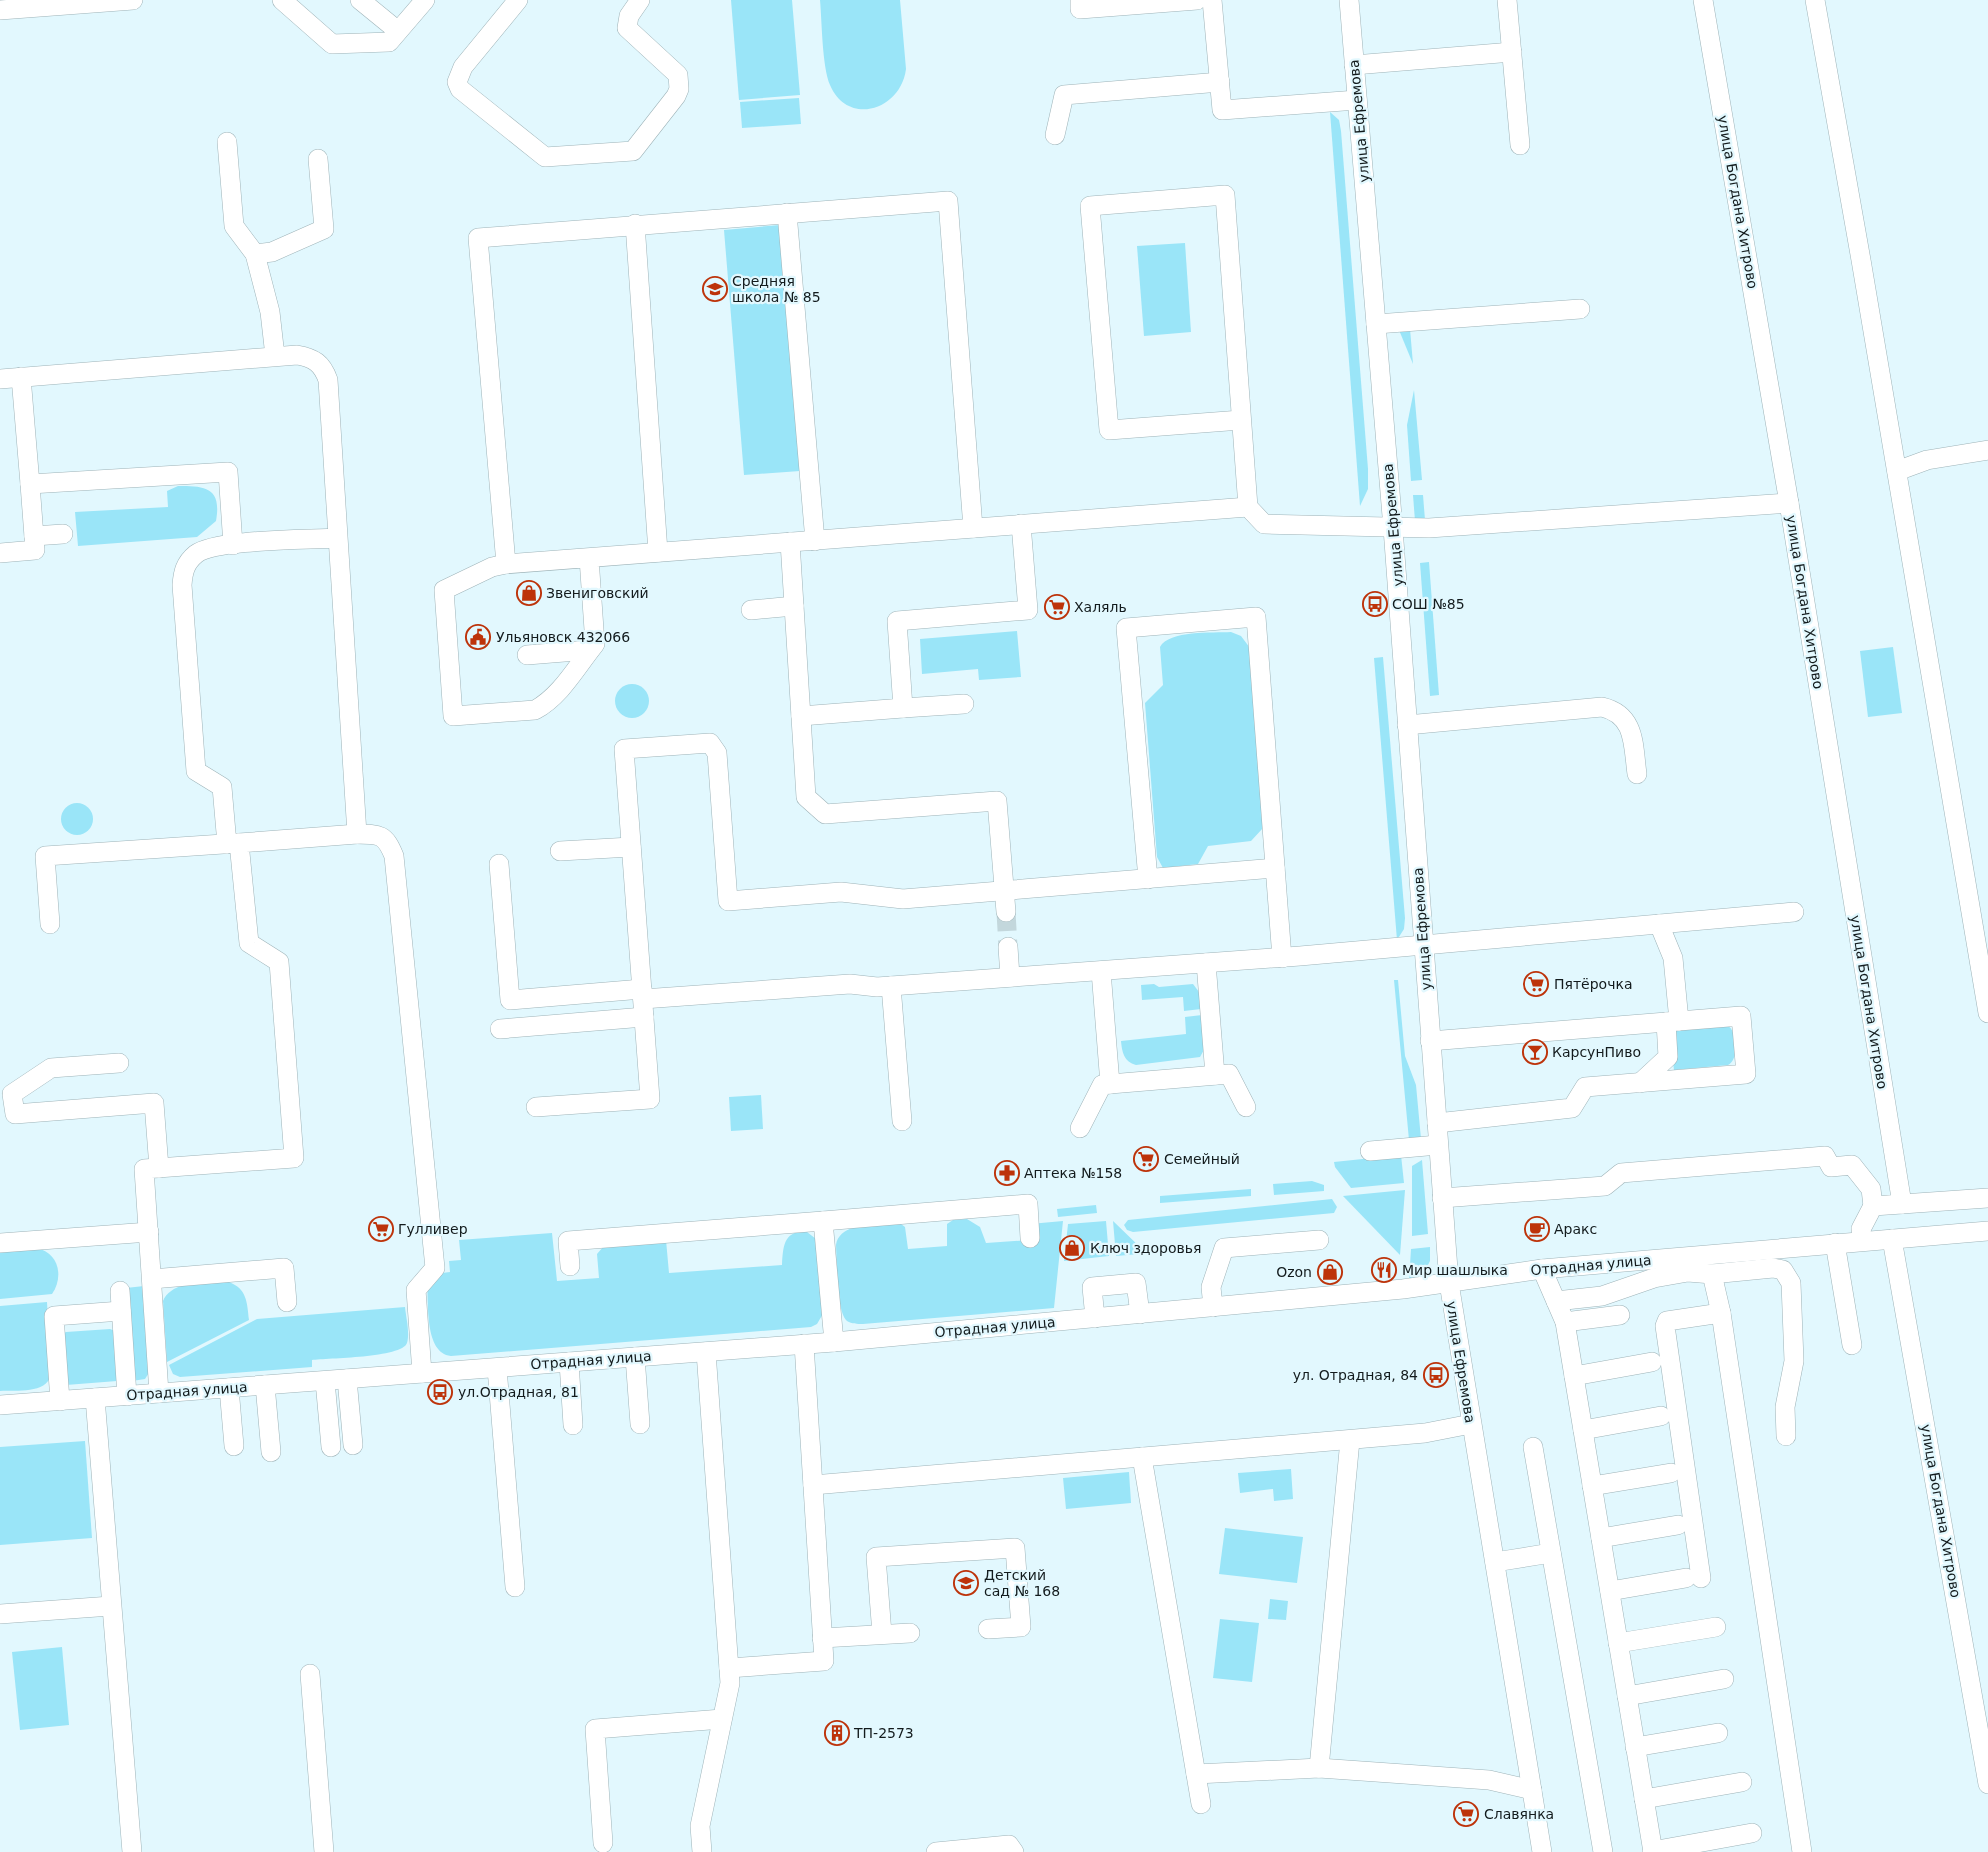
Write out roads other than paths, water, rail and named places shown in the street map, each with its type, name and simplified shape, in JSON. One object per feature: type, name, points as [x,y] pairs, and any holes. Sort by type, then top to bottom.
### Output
[{"type":"street","points":[[0,10],[133,0]]},
{"type":"street","points":[[282,0],[332,44],[390,42],[425,0]]},
{"type":"street","points":[[360,0],[398,32]]},
{"type":"street","points":[[518,0],[463,67],[457,82],[460,88],[544,157],[633,151],[676,96],[679,89],[678,75],[627,28],[629,16],[640,0]]},
{"type":"street","points":[[1080,0],[1080,9],[1197,0]]},
{"type":"street","points":[[1212,0],[1222,110],[1356,100]]},
{"type":"street","name":"улица Ефремова","points":[[1348,0],[1393,528],[1449,1283],[1542,1852]]},
{"type":"street","points":[[1507,0],[1520,145]]},
{"type":"street","name":"улица Богдана Хитрово","points":[[1703,0],[1788,503],[1902,1204]]},
{"type":"street","points":[[1815,0],[1897,471],[1988,1013]]},
{"type":"street","points":[[1354,65],[1512,52]]},
{"type":"street","points":[[1055,135],[1064,95],[1220,82]]},
{"type":"street","points":[[227,142],[234,226],[255,254],[270,312],[275,356]]},
{"type":"street","points":[[255,254],[272,252],[324,229],[318,160]]},
{"type":"street","points":[[1241,420],[1109,430],[1090,206],[1225,195],[1248,507],[1264,524],[1393,528],[1452,527],[1788,503]]},
{"type":"street","points":[[506,564],[478,238],[635,224],[948,201],[973,528]]},
{"type":"street","points":[[787,213],[815,540]]},
{"type":"street","points":[[635,224],[658,552]]},
{"type":"street","points":[[1376,324],[1580,309]]},
{"type":"street","points":[[0,379],[275,356],[310,357],[317,361],[328,380],[357,834]]},
{"type":"street","points":[[0,553],[35,550],[21,377]]},
{"type":"street","points":[[1897,471],[1927,460],[1988,450]]},
{"type":"street","points":[[30,484],[228,472],[233,545]]},
{"type":"street","points":[[589,558],[595,644],[558,691],[545,705],[535,710],[453,716],[444,590],[492,567],[506,564],[1248,507]]},
{"type":"street","points":[[903,708],[896,621],[1028,610],[1021,524]]},
{"type":"street","points":[[34,536],[63,534]]},
{"type":"street","points":[[159,1393],[144,1169],[294,1158],[279,962],[249,943],[222,787],[196,771],[182,585],[184,568],[196,554],[210,548],[337,538]]},
{"type":"street","points":[[790,542],[806,798],[825,814],[998,801],[1006,912]]},
{"type":"street","points":[[751,610],[794,606]]},
{"type":"street","points":[[1148,879],[1126,628],[1256,617],[1282,958]]},
{"type":"street","points":[[527,655],[590,650]]},
{"type":"street","points":[[801,716],[964,704]]},
{"type":"street","points":[[1408,725],[1602,707],[1615,710],[1630,729],[1637,774]]},
{"type":"street","points":[[536,1107],[650,1099],[624,749],[710,743],[716,753],[728,900],[841,892],[904,899],[1276,868]]},
{"type":"street","points":[[50,924],[45,856],[357,834],[377,834],[385,839],[394,856],[435,1268],[416,1290],[422,1373]]},
{"type":"street","points":[[560,851],[631,847]]},
{"type":"street","points":[[499,864],[510,1000],[850,984],[877,987],[1282,958],[1794,912]]},
{"type":"street","points":[[1640,1083],[1668,1056],[1672,1022],[1673,958],[1660,924]]},
{"type":"street","points":[[1008,947],[1010,977]]},
{"type":"street","points":[[1206,963],[1215,1075]]},
{"type":"street","points":[[1101,971],[1110,1084]]},
{"type":"street","points":[[891,986],[902,1121]]},
{"type":"street","points":[[1430,1041],[1741,1016],[1746,1074],[1585,1087],[1572,1108],[1437,1123]]},
{"type":"street","points":[[500,1029],[644,1017]]},
{"type":"street","points":[[119,1063],[51,1068],[12,1094],[15,1114],[154,1103],[160,1168]]},
{"type":"street","points":[[1080,1128],[1102,1085],[1229,1074],[1246,1107]]},
{"type":"street","points":[[1370,1151],[1438,1145]]},
{"type":"street","points":[[1442,1198],[1605,1186],[1621,1173],[1825,1156],[1830,1167],[1852,1165],[1871,1189],[1873,1206],[1861,1229],[1862,1241]]},
{"type":"street","points":[[1873,1206],[1988,1198]]},
{"type":"street","points":[[570,1266],[568,1242],[1028,1204],[1030,1238]]},
{"type":"street","points":[[824,1221],[834,1342]]},
{"type":"street","name":"Отрадная улица","points":[[0,1405],[834,1342],[1449,1283],[1542,1269],[1988,1231]]},
{"type":"street","points":[[0,1243],[149,1232]]},
{"type":"street","name":"улица Богдана Хитрово","points":[[1892,1239],[1988,1784]]},
{"type":"street","points":[[1213,1307],[1211,1287],[1224,1248],[1320,1240]]},
{"type":"street","points":[[1835,1243],[1852,1345]]},
{"type":"street","points":[[152,1279],[284,1268],[287,1302]]},
{"type":"street","points":[[1556,1301],[1602,1296],[1654,1278],[1688,1272],[1712,1274],[1774,1268],[1783,1270],[1791,1283],[1794,1361],[1785,1407],[1786,1436]]},
{"type":"street","points":[[1542,1269],[1565,1322],[1652,1851],[1752,1833]]},
{"type":"street","points":[[1712,1274],[1721,1313],[1802,1852]]},
{"type":"street","points":[[1095,1318],[1092,1287],[1136,1283],[1140,1314]]},
{"type":"street","points":[[120,1292],[127,1396]]},
{"type":"street","points":[[60,1401],[54,1316],[121,1311]]},
{"type":"street","points":[[1610,1591],[1693,1578],[1665,1326],[1667,1321],[1721,1313]]},
{"type":"street","points":[[1565,1322],[1620,1315]]},
{"type":"street","points":[[729,1668],[824,1661],[804,1344]]},
{"type":"street","points":[[702,1852],[700,1826],[730,1683],[706,1352]]},
{"type":"street","points":[[636,1357],[640,1424]]},
{"type":"street","points":[[569,1362],[573,1425]]},
{"type":"street","points":[[1574,1376],[1652,1362]]},
{"type":"street","points":[[497,1368],[515,1587]]},
{"type":"street","points":[[347,1379],[353,1445]]},
{"type":"street","points":[[325,1381],[331,1447]]},
{"type":"street","points":[[265,1385],[271,1452]]},
{"type":"street","points":[[229,1388],[234,1446]]},
{"type":"street","points":[[95,1398],[132,1852]]},
{"type":"street","points":[[1583,1430],[1661,1416]]},
{"type":"street","points":[[813,1485],[1350,1440],[1425,1433],[1471,1424]]},
{"type":"street","points":[[1319,1768],[1350,1440]]},
{"type":"street","points":[[1532,1447],[1603,1852]]},
{"type":"street","points":[[1142,1457],[1201,1804]]},
{"type":"street","points":[[1592,1486],[1671,1473]]},
{"type":"street","points":[[1601,1538],[1678,1525]]},
{"type":"street","points":[[882,1634],[876,1557],[1015,1548],[1021,1627],[988,1629]]},
{"type":"street","points":[[1495,1562],[1551,1553]]},
{"type":"street","points":[[0,1614],[111,1606]]},
{"type":"street","points":[[1618,1643],[1716,1627]]},
{"type":"street","points":[[822,1638],[910,1633]]},
{"type":"street","points":[[310,1674],[324,1852]]},
{"type":"street","points":[[1627,1696],[1724,1679]]},
{"type":"street","points":[[603,1843],[596,1729],[722,1719]]},
{"type":"street","points":[[1635,1747],[1718,1733]]},
{"type":"street","points":[[1196,1774],[1319,1768],[1489,1780],[1532,1790]]},
{"type":"street","points":[[1644,1799],[1742,1782]]},
{"type":"street","points":[[936,1852],[1009,1845],[1014,1852]]},
{"type":"tunnel","points":[[1006,912],[1008,947]]},
{"type":"place","name":"Средняя школа № 85","points":[[715,289]]},
{"type":"place","name":"Звениговский","points":[[529,593]]},
{"type":"place","name":"СОШ №85","points":[[1375,604]]},
{"type":"place","name":"Халяль","points":[[1057,607]]},
{"type":"place","name":"Ульяновск 432066","points":[[478,637]]},
{"type":"place","name":"Пятёрочка","points":[[1536,984]]},
{"type":"place","name":"КарсунПиво","points":[[1535,1052]]},
{"type":"place","name":"Семейный","points":[[1146,1159]]},
{"type":"place","name":"Аптека №158","points":[[1007,1173]]},
{"type":"place","name":"Гулливер","points":[[381,1229]]},
{"type":"place","name":"Аракc","points":[[1537,1229]]},
{"type":"place","name":"Ключ здоровья","points":[[1072,1248]]},
{"type":"place","name":"Мир шашлыка","points":[[1384,1270]]},
{"type":"place","name":"Ozon","points":[[1330,1272]]},
{"type":"place","name":"ул. Отрадная, 84","points":[[1436,1375]]},
{"type":"place","name":"ул.Отрадная, 81","points":[[440,1392]]},
{"type":"place","name":"Детский сад № 168","points":[[966,1583]]},
{"type":"place","name":"ТП-2573","points":[[837,1733]]},
{"type":"place","name":"Славянка","points":[[1466,1814]]}]
